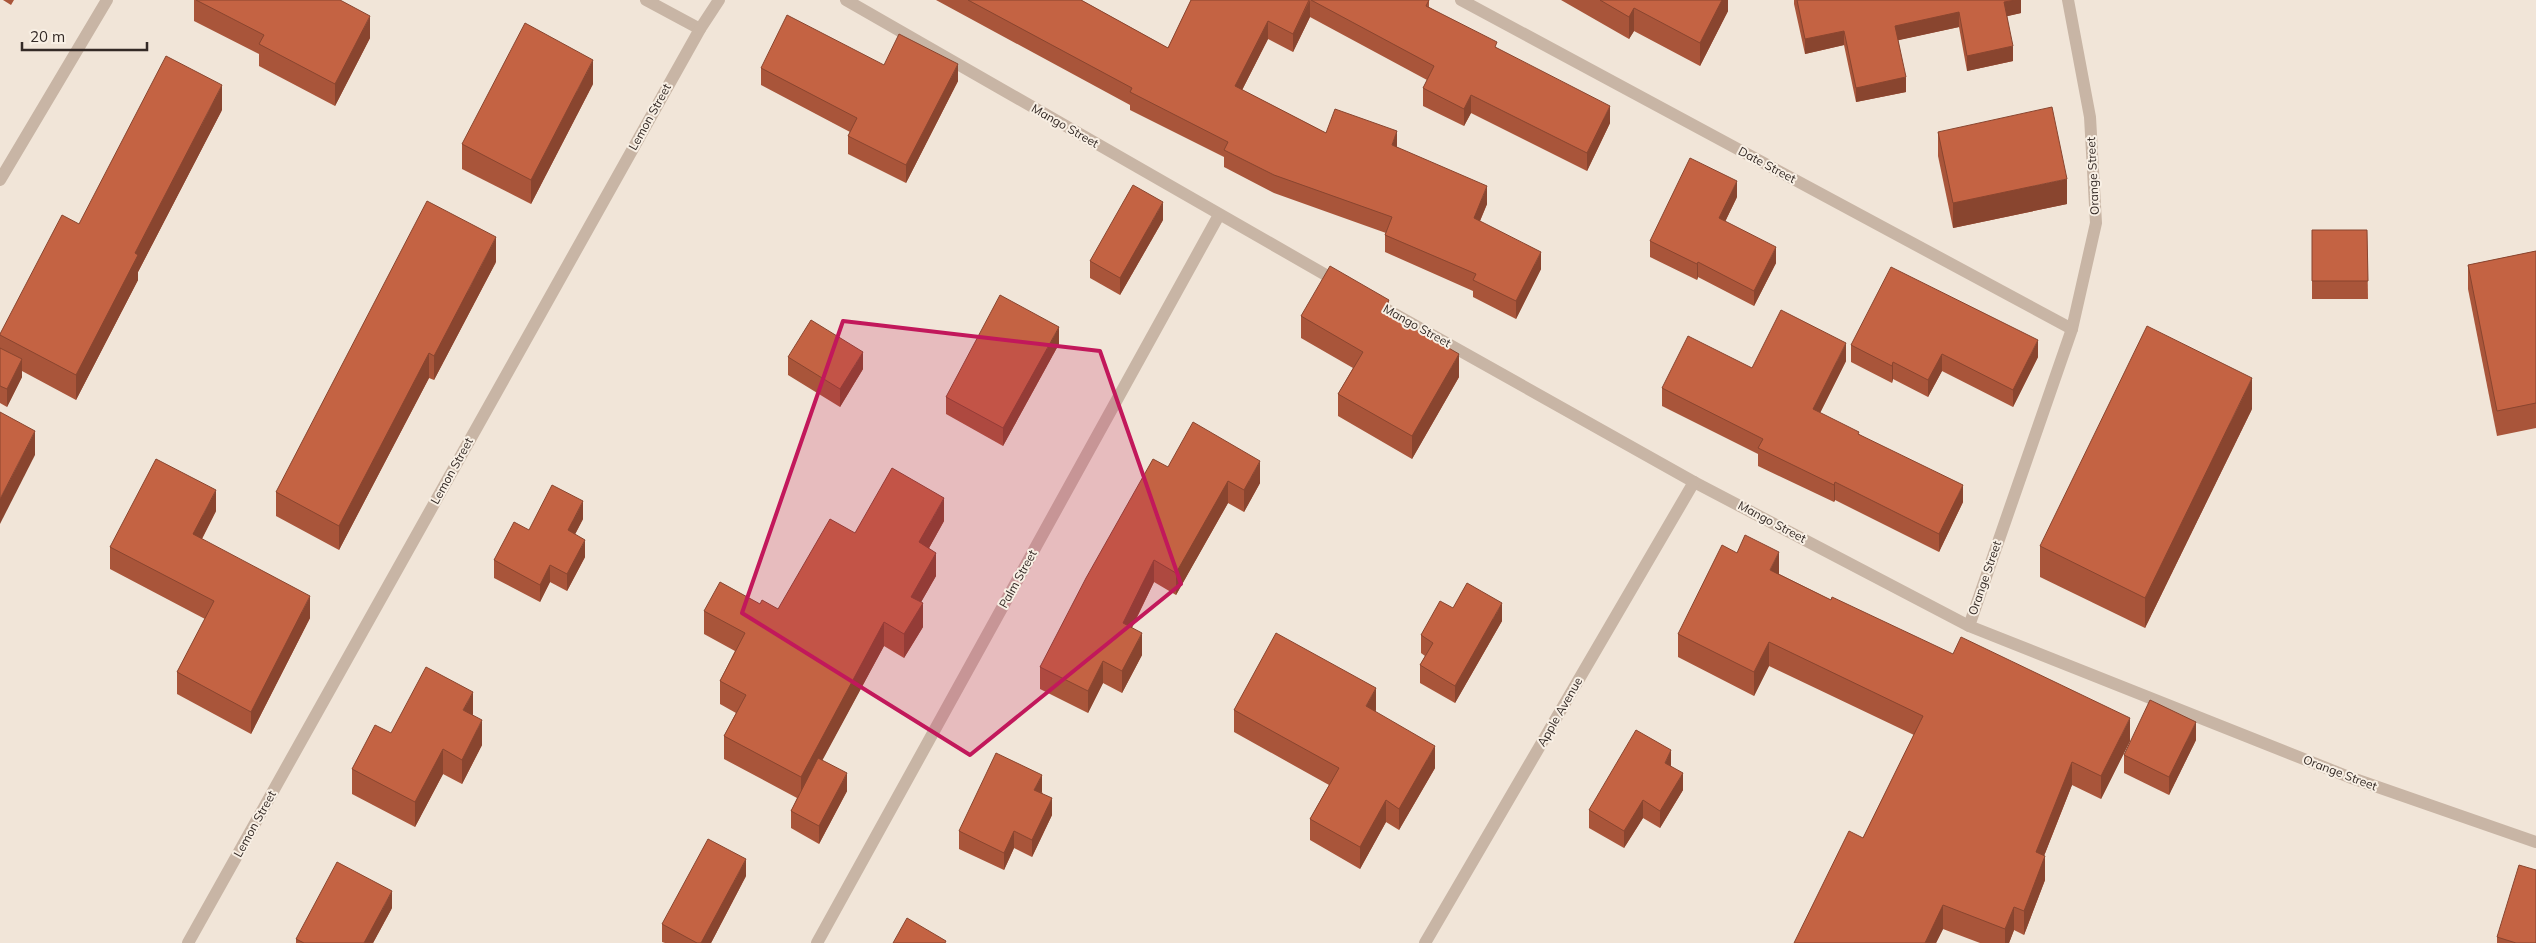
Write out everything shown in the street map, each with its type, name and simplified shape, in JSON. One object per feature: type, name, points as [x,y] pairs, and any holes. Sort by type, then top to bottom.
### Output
[{"type":"street","points":[[0,180],[107,0]]},
{"type":"street","points":[[646,0],[700,29]]},
{"type":"street","name":"Lemon Street","points":[[188,943],[700,29],[719,0]]},
{"type":"street","name":"Mango Street","points":[[846,0],[1348,288]]},
{"type":"street","name":"Date Street","points":[[1461,0],[2072,329]]},
{"type":"street","name":"Orange Street","points":[[2068,0],[2090,117],[2096,223],[2072,329],[1969,626],[2348,777],[2536,842]]},
{"type":"street","name":"Palm Street","points":[[818,943],[1218,215]]},
{"type":"street","name":"Mango Street","points":[[1366,298],[1694,482],[1969,626]]},
{"type":"street","name":"Apple Avenue","points":[[1425,943],[1694,482]]},
{"type":"highlighted area","points":[[843,321],[1100,351],[1181,584],[970,755],[742,613]]},
{"type":"building","points":[[196,0],[340,0],[370,16],[335,84],[259,44],[264,35]]},
{"type":"building","points":[[968,0],[1081,0],[1168,48],[1191,0],[1309,0],[1293,34],[1268,21],[1235,86],[1326,133],[1335,109],[1397,131],[1392,145],[1487,186],[1474,218],[1541,252],[1516,301],[1473,280],[1476,274],[1385,235],[1392,217],[1274,175],[1224,150],[1228,142],[1130,92],[1132,88]]},
{"type":"building","points":[[1311,0],[1429,0],[1426,6],[1497,42],[1495,47],[1610,106],[1587,153],[1471,95],[1464,109],[1423,88],[1434,66]]},
{"type":"building","points":[[1600,0],[1722,0],[1700,43],[1634,8],[1629,17]]},
{"type":"building","points":[[1797,0],[2016,0],[2004,2],[2013,46],[1967,56],[1959,12],[1895,26],[1906,77],[1856,88],[1844,31],[1805,39]]},
{"type":"building","points":[[787,15],[884,65],[899,34],[958,64],[906,165],[848,136],[857,118],[761,68]]},
{"type":"building","points":[[525,23],[593,60],[531,180],[462,144]]},
{"type":"building","points":[[166,56],[222,85],[135,253],[138,255],[76,375],[0,334],[62,215],[79,224]]},
{"type":"building","points":[[2052,107],[2067,179],[1953,203],[1938,132]]},
{"type":"building","points":[[1690,158],[1737,181],[1719,218],[1776,247],[1754,291],[1698,262],[1697,264],[1650,241]]},
{"type":"building","points":[[1133,185],[1163,202],[1120,278],[1090,261]]},
{"type":"building","points":[[427,201],[496,237],[434,356],[429,353],[339,526],[276,492]]},
{"type":"building","points":[[2312,230],[2367,230],[2368,281],[2312,281]]},
{"type":"building","points":[[2536,251],[2536,403],[2497,411],[2468,265]]},
{"type":"building","points":[[1330,266],[1389,300],[1383,310],[1459,354],[1412,436],[1338,394],[1363,352],[1301,316]]},
{"type":"building","points":[[1891,267],[2038,340],[2013,390],[1942,354],[1928,380],[1893,362],[1892,366],[1851,345]]},
{"type":"building","points":[[1000,295],[1059,327],[1003,428],[946,397]]},
{"type":"building","points":[[1781,310],[1846,343],[1813,409],[1859,432],[1858,434],[1963,485],[1939,534],[1835,482],[1834,485],[1758,448],[1763,439],[1662,388],[1688,336],[1752,368]]},
{"type":"building","points":[[811,320],[863,352],[840,389],[788,357]]},
{"type":"building","points":[[2147,326],[2252,378],[2145,598],[2040,546]]},
{"type":"building","points":[[0,348],[22,359],[7,389],[0,386]]},
{"type":"building","points":[[0,412],[35,431],[0,499]]},
{"type":"building","points":[[1193,422],[1260,461],[1244,490],[1228,481],[1176,573],[1154,560],[1123,623],[1142,633],[1122,671],[1103,661],[1088,691],[1040,667],[1086,578],[1153,459],[1168,467]]},
{"type":"building","points":[[156,459],[216,490],[193,534],[310,596],[251,712],[177,672],[214,601],[110,547]]},
{"type":"building","points":[[892,468],[944,498],[919,542],[936,553],[911,597],[923,603],[904,634],[884,622],[801,777],[724,736],[746,695],[720,681],[745,633],[704,611],[720,582],[760,604],[762,600],[778,609],[830,519],[855,533]]},
{"type":"building","points":[[552,485],[583,501],[568,530],[585,540],[567,574],[550,565],[540,585],[494,560],[514,522],[529,530]]},
{"type":"building","points":[[1745,535],[1779,552],[1770,570],[1831,600],[1832,597],[1953,654],[1961,637],[2130,718],[2101,776],[2072,762],[2036,852],[2045,856],[2024,911],[2014,907],[2005,929],[1943,905],[1925,943],[1794,943],[1849,831],[1863,838],[1923,716],[1769,642],[1754,672],[1678,634],[1722,545],[1737,553]]},
{"type":"building","points":[[1467,583],[1502,603],[1455,686],[1420,665],[1433,643],[1421,635],[1440,601],[1453,608]]},
{"type":"building","points":[[1276,633],[1376,688],[1366,706],[1435,746],[1399,809],[1386,800],[1360,847],[1310,819],[1339,768],[1234,710]]},
{"type":"building","points":[[426,667],[473,692],[463,710],[482,720],[462,760],[443,749],[415,802],[352,769],[375,725],[391,733]]},
{"type":"building","points":[[2150,700],[2196,722],[2169,777],[2124,755]]},
{"type":"building","points":[[1636,730],[1671,750],[1665,763],[1683,773],[1660,811],[1643,800],[1624,831],[1589,810]]},
{"type":"building","points":[[996,753],[1042,775],[1034,790],[1052,798],[1032,840],[1014,831],[1004,853],[959,831]]},
{"type":"building","points":[[818,758],[847,773],[819,826],[791,811]]},
{"type":"building","points":[[708,839],[746,859],[701,943],[697,943],[662,924]]},
{"type":"building","points":[[337,862],[392,891],[364,943],[304,943],[296,939]]},
{"type":"building","points":[[2519,865],[2536,870],[2536,943],[2516,943],[2497,937]]},
{"type":"building","points":[[907,918],[946,941],[945,943],[893,943]]}]
